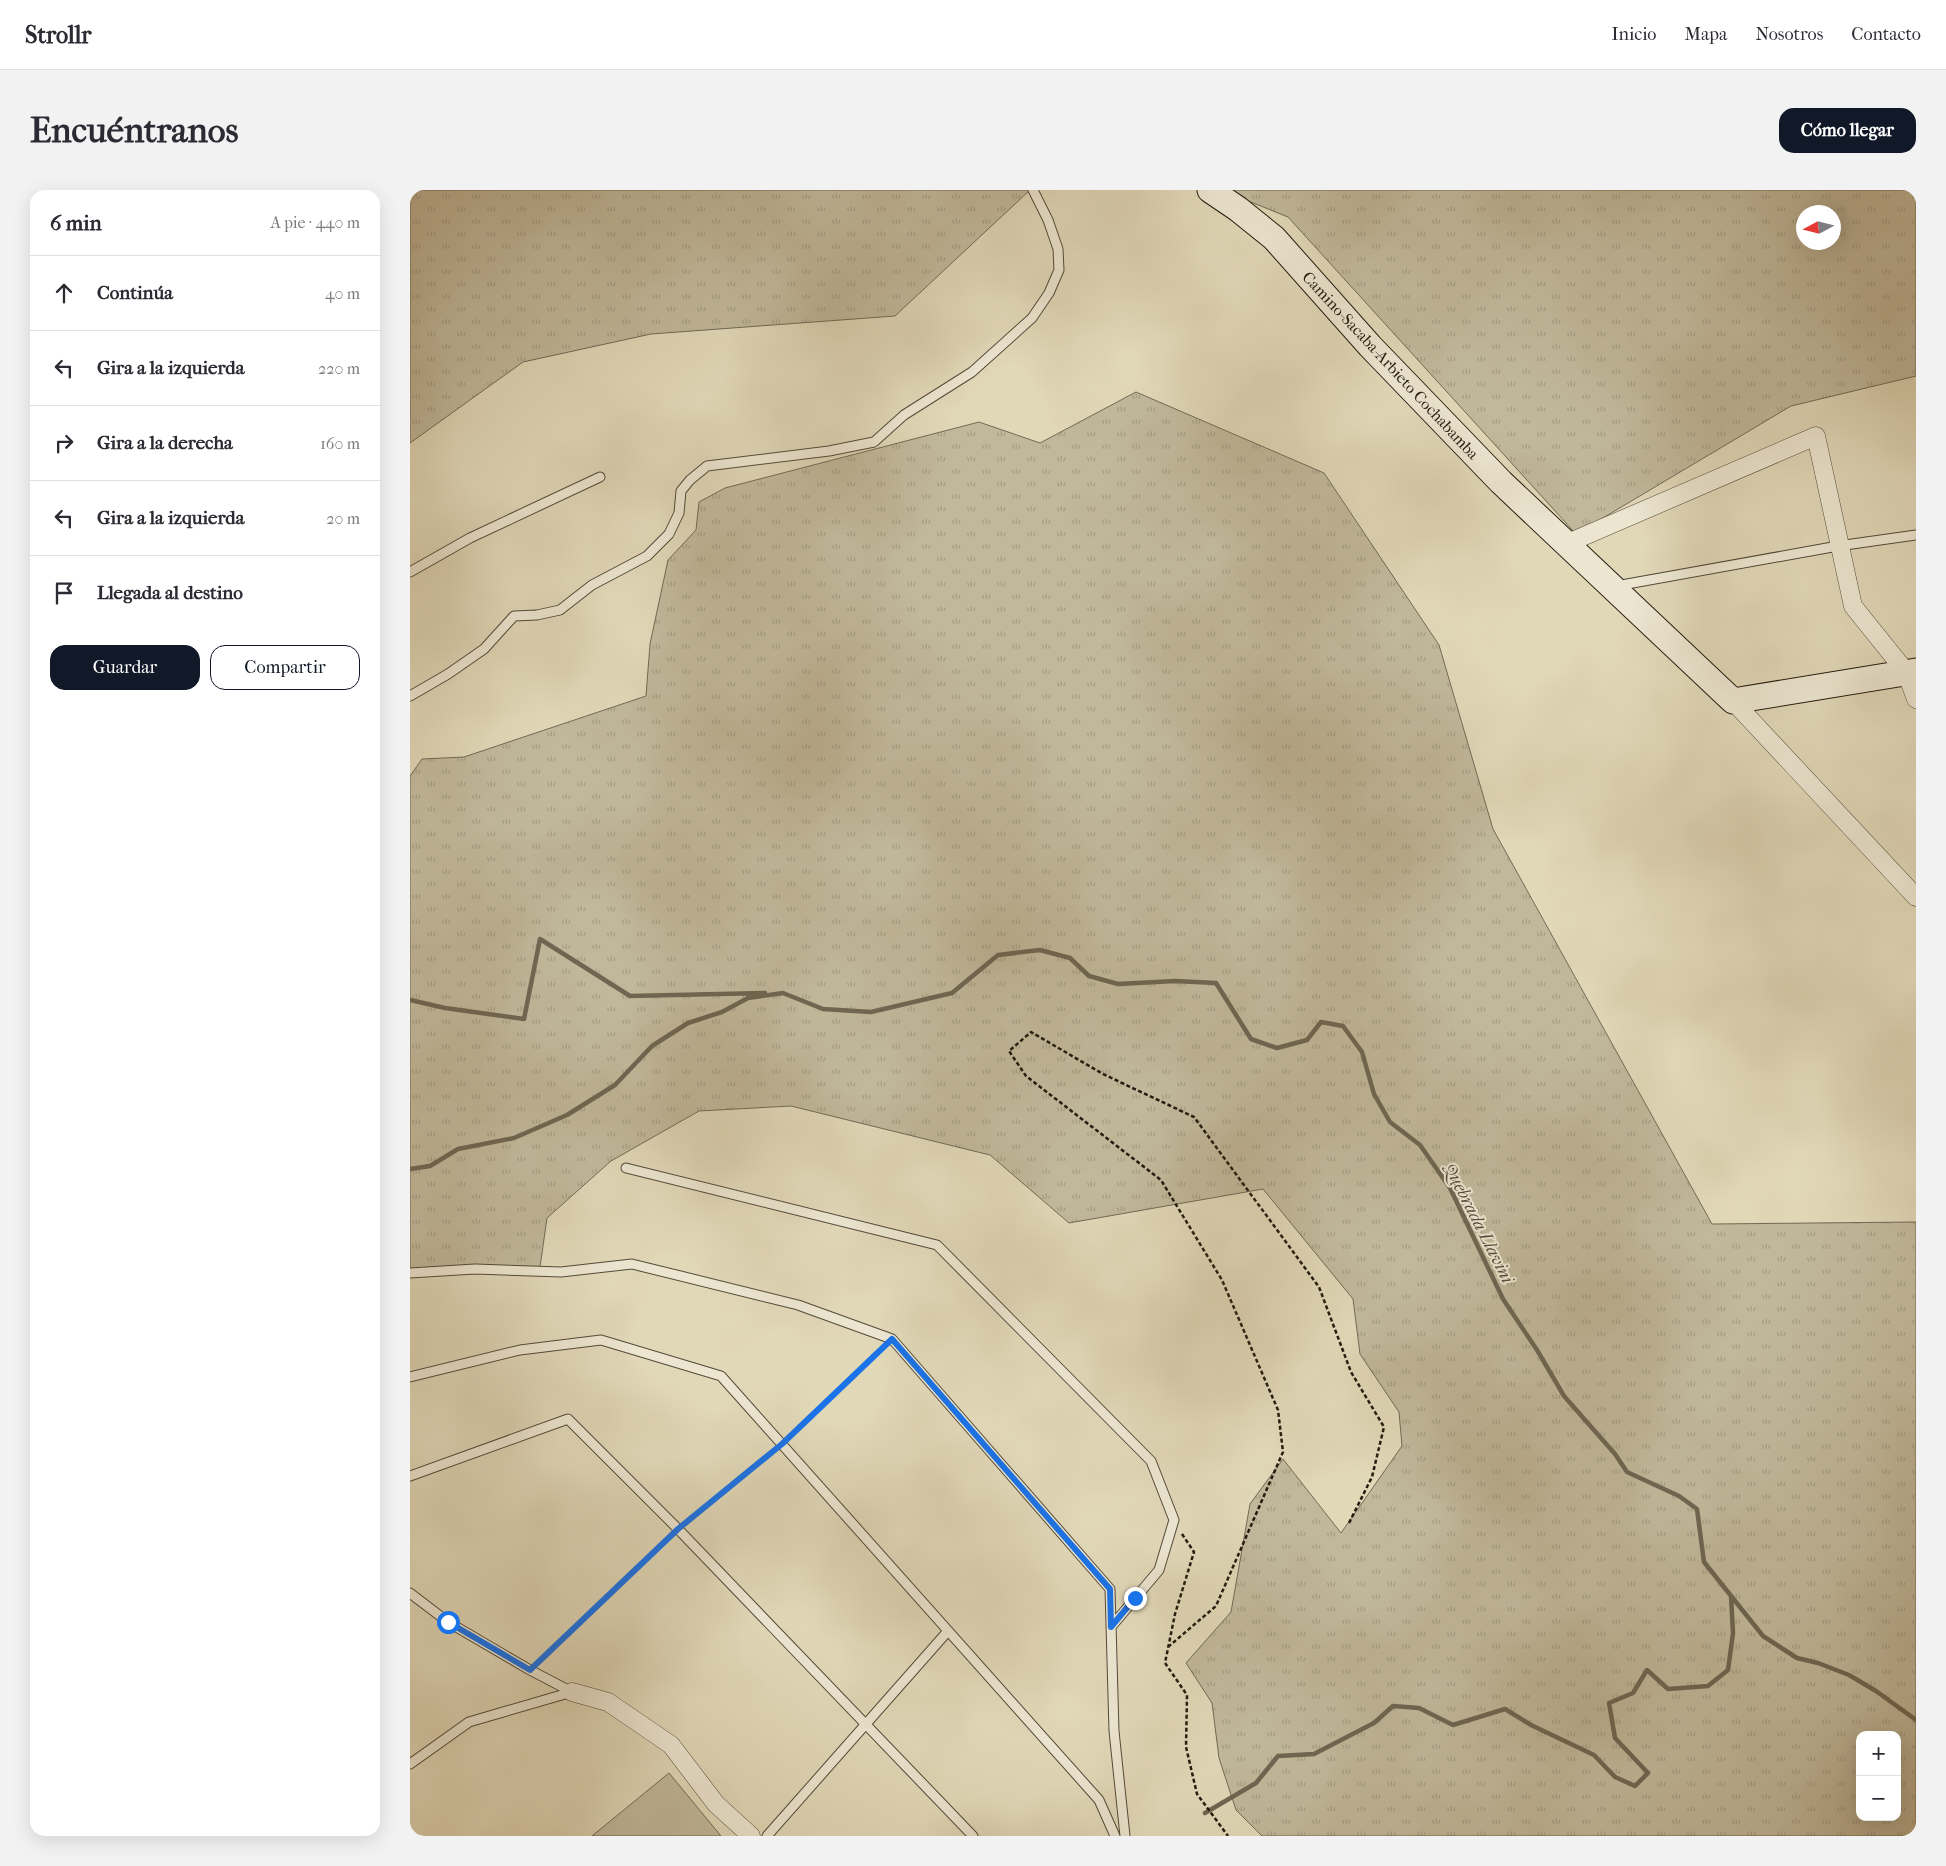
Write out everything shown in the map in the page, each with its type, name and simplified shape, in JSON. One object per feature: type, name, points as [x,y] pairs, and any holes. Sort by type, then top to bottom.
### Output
[{"type":"street","name":"Camino-Sacaba-Arbieto Cochabamba","points":[[1210,190],[1238,208],[1274,238],[1370,346],[1515,496],[1568,543],[1733,701]]},
{"type":"street","points":[[1568,543],[1816,436],[1838,546],[1853,606],[1911,672],[1916,699]]},
{"type":"street","points":[[1733,701],[1911,672]]},
{"type":"street","points":[[1733,701],[1916,897]]},
{"type":"street","points":[[572,1692],[608,1702],[671,1745],[716,1804],[751,1836]]},
{"type":"lane","points":[[410,696],[448,674],[484,649],[514,616],[536,615],[560,610],[592,585],[647,556],[669,534],[679,513],[681,491],[690,480],[707,466],[828,451],[874,442],[904,415],[972,372],[1032,318],[1049,293],[1059,270],[1058,249],[1048,220],[1033,190]]},
{"type":"lane","points":[[410,572],[470,538],[600,477]]},
{"type":"lane","points":[[1613,586],[1838,546],[1916,535]]},
{"type":"lane","points":[[626,1168],[937,1245],[1150,1461],[1174,1520],[1159,1570],[1111,1627]]},
{"type":"lane","points":[[410,1274],[475,1270],[561,1272],[632,1264],[798,1305],[892,1339],[1110,1589],[1114,1731],[1125,1836]]},
{"type":"lane","points":[[410,1377],[520,1350],[601,1340],[721,1376],[1099,1800],[1115,1836]]},
{"type":"lane","points":[[410,1476],[568,1419],[678,1529],[974,1836]]},
{"type":"lane","points":[[410,1593],[448,1622],[572,1692]]},
{"type":"lane","points":[[767,1836],[948,1632]]},
{"type":"lane","points":[[410,1764],[469,1722],[572,1692]]},
{"type":"path","points":[[1168,1647],[1216,1606],[1283,1452],[1278,1410],[1222,1280],[1162,1180],[1026,1076],[1009,1051],[1031,1032],[1103,1074],[1194,1117],[1319,1287],[1350,1372],[1384,1427],[1372,1477],[1348,1525]]},
{"type":"path","points":[[530,1670],[678,1529],[782,1444],[892,1339]]},
{"type":"path","points":[[1174,1520],[1194,1552],[1175,1614],[1165,1663],[1188,1695],[1186,1746],[1197,1794],[1228,1836]]},
{"type":"green space","points":[[410,190],[1030,190],[895,316],[651,334],[523,362],[410,443]]},
{"type":"green space","points":[[1221,190],[1916,190],[1916,376],[1791,406],[1576,534],[1288,217]]},
{"type":"green space","points":[[1136,392],[1324,473],[1439,645],[1493,829],[1712,1224],[1916,1222],[1916,1836],[1262,1836],[1236,1810],[1219,1758],[1212,1703],[1186,1663],[1231,1612],[1250,1504],[1283,1459],[1341,1533],[1402,1446],[1399,1412],[1360,1354],[1353,1299],[1263,1189],[1069,1223],[990,1155],[791,1106],[699,1111],[611,1161],[547,1218],[540,1267],[410,1273],[410,776],[422,759],[464,757],[646,696],[650,644],[668,560],[696,530],[699,502],[725,488],[979,422],[1040,443]]},
{"type":"green space","points":[[669,1773],[721,1836],[592,1836]]},
{"type":"waterway","points":[[410,1000],[445,1008],[524,1019],[540,939],[630,996],[765,993]]},
{"type":"waterway","name":"Quebrada Llavini","points":[[410,1169],[430,1166],[458,1149],[514,1138],[567,1115],[615,1085],[652,1046],[688,1023],[722,1012],[748,998],[783,993],[823,1009],[871,1012],[952,993],[998,955],[1040,950],[1070,958],[1089,976],[1118,984],[1175,981],[1216,983],[1251,1039],[1277,1048],[1307,1040],[1321,1022],[1343,1026],[1362,1052],[1374,1094],[1390,1122],[1420,1145],[1450,1188],[1503,1299],[1537,1350],[1564,1396],[1615,1454],[1627,1472],[1679,1496],[1697,1509],[1704,1562],[1763,1636],[1797,1658],[1818,1663],[1849,1675],[1876,1691],[1916,1720]]},
{"type":"waterway","points":[[1205,1813],[1256,1783],[1278,1756],[1314,1754],[1374,1723],[1393,1706],[1419,1708],[1453,1725],[1505,1709],[1531,1725],[1594,1755],[1615,1777],[1635,1786],[1648,1773],[1615,1738],[1609,1703],[1633,1693],[1647,1670],[1668,1689],[1708,1686],[1728,1670],[1733,1633],[1731,1596]]},
{"type":"route","points":[[448,1622],[530,1670],[678,1529],[782,1444],[892,1339],[1110,1589],[1111,1627],[1135,1598]]}]
